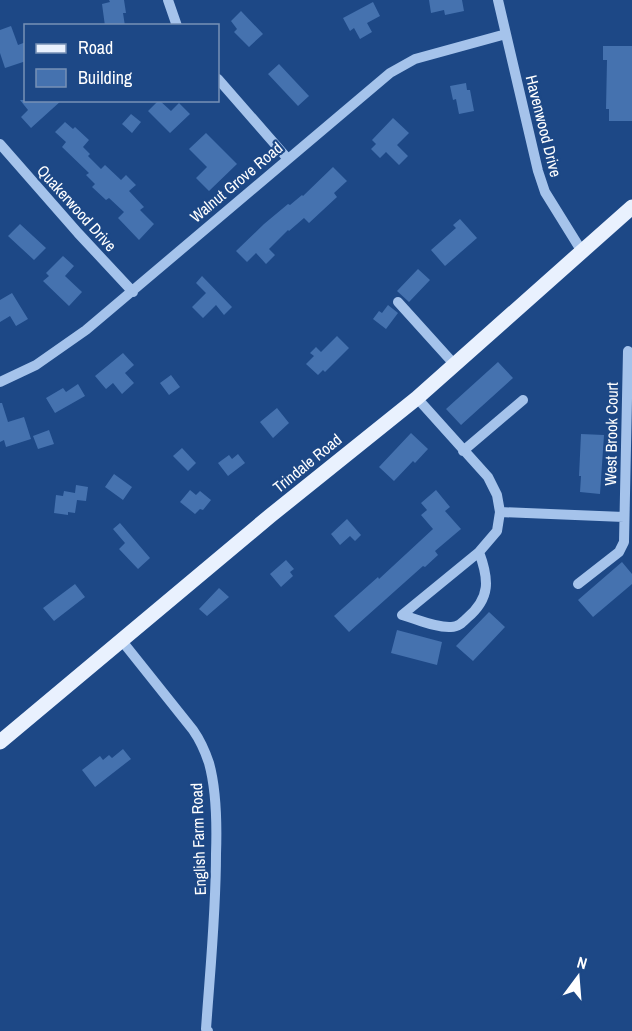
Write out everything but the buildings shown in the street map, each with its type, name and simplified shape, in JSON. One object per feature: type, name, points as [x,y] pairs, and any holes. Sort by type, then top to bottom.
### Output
[{"type":"main road","name":"Trindale Road","points":[[0,742],[270,516],[417,398],[632,207]]},
{"type":"street","points":[[168,0],[176,24]]},
{"type":"street","name":"Havenwood Drive","points":[[498,0],[543,185],[581,250]]},
{"type":"street","name":"Walnut Grove Road","points":[[0,382],[43,360],[86,330],[390,72],[433,53],[506,34]]},
{"type":"street","points":[[219,80],[287,158]]},
{"type":"street","name":"Quakerwood Drive","points":[[0,144],[133,292]]},
{"type":"street","points":[[398,302],[454,364]]},
{"type":"street","name":"West Brook Court","points":[[578,584],[619,552],[624,542],[628,351]]},
{"type":"street","points":[[417,398],[488,477],[497,495],[500,512],[497,531],[479,552],[402,615],[448,627],[457,626],[480,606],[485,595],[485,568],[479,552]]},
{"type":"street","points":[[464,451],[523,400]]},
{"type":"street","points":[[500,512],[624,518]]},
{"type":"street","name":"English Farm Road","points":[[122,641],[177,706],[203,746],[209,764],[215,801],[216,873],[207,1030]]}]
